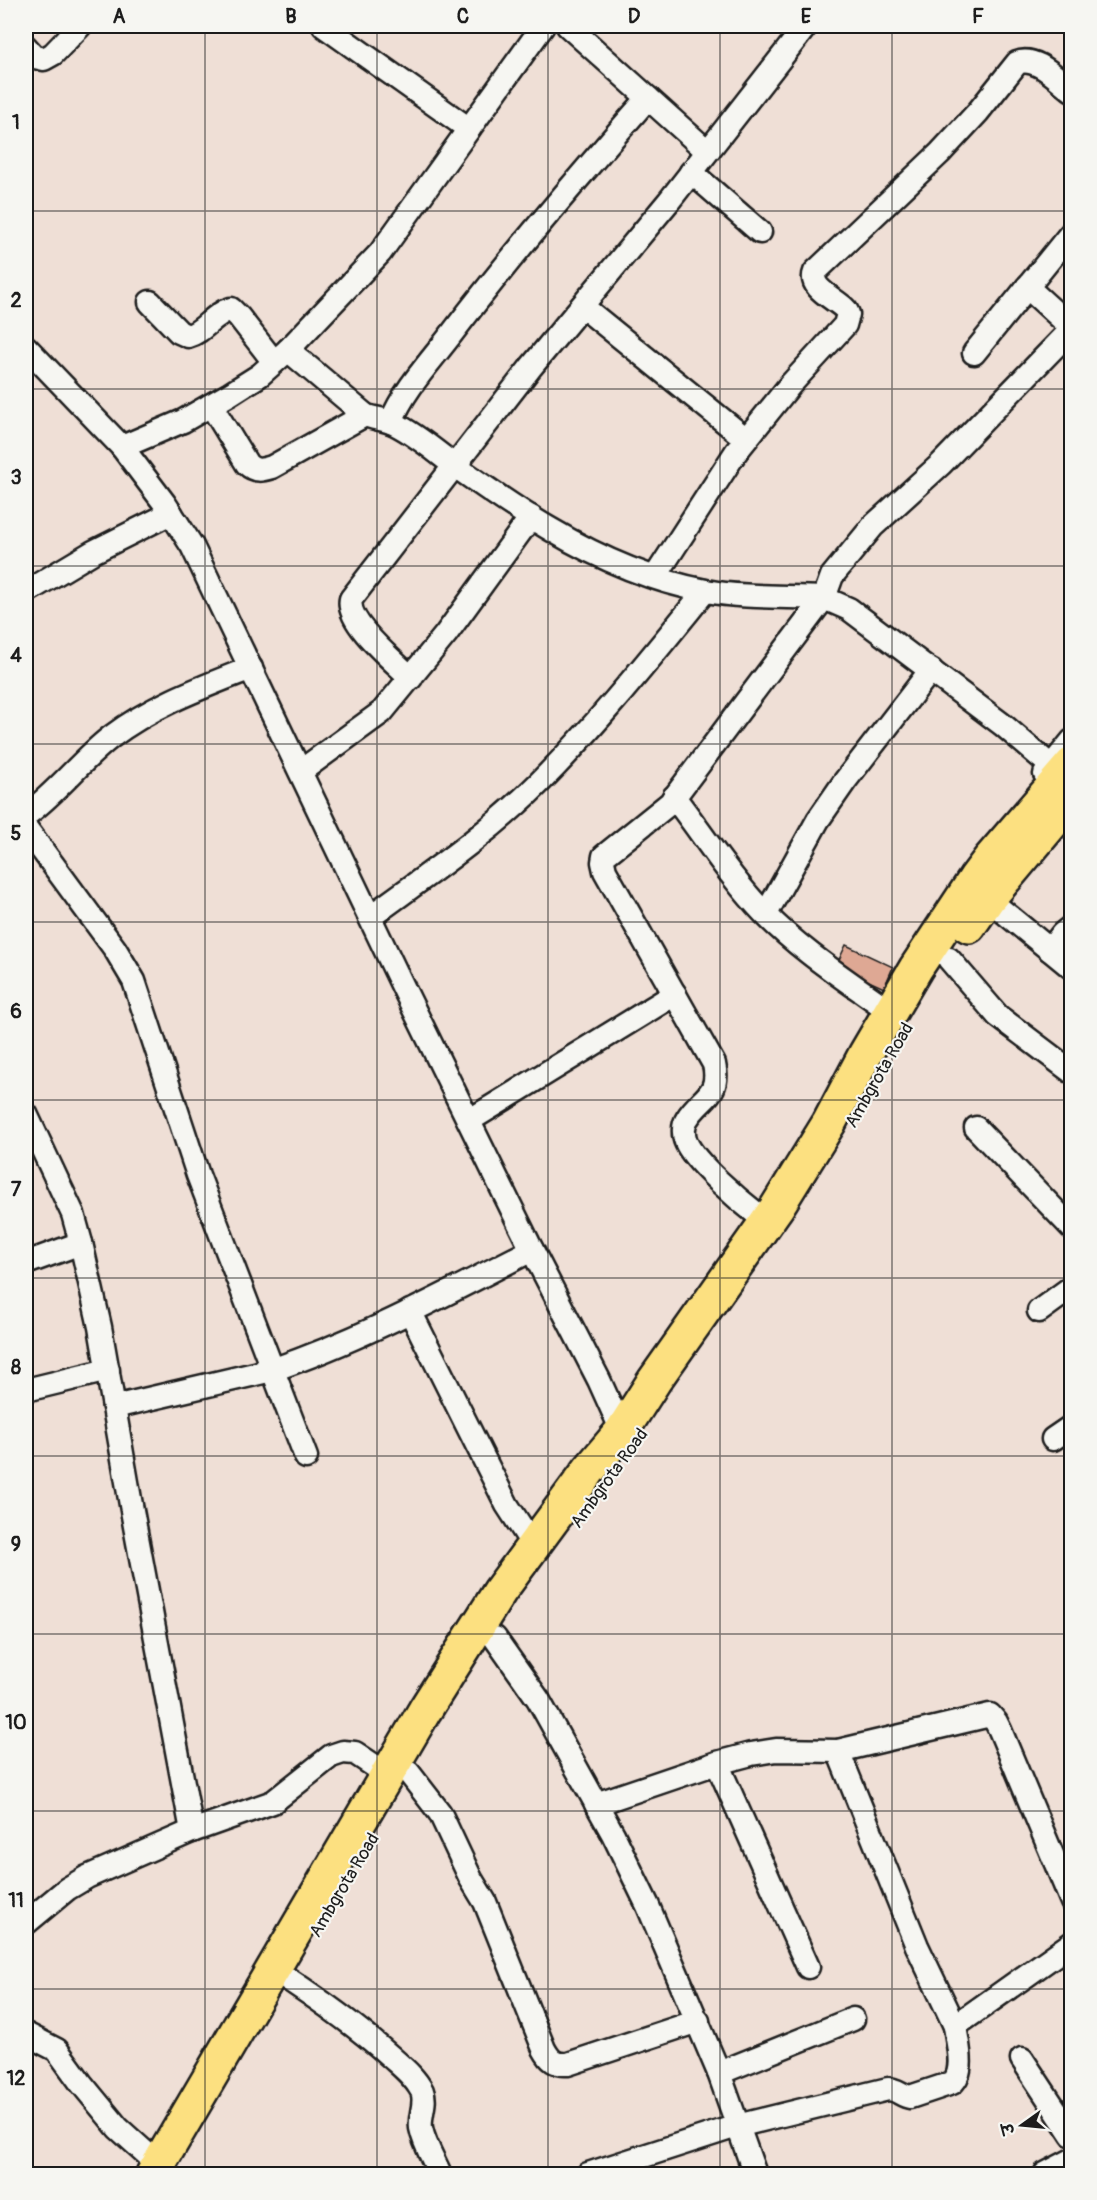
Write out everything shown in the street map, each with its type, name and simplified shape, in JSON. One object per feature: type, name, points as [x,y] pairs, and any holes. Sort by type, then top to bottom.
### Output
[{"type":"main road","points":[[161,2171],[398,1774],[468,1641],[500,1591],[589,1470],[617,1422],[667,1361],[777,1207],[829,1124],[866,1053],[916,968],[975,879],[1061,765]]},
{"type":"main road","name":"Ambgrota Road","points":[[161,2171],[288,1979],[360,1861],[398,1774],[548,1560],[608,1482],[774,1246],[834,1151],[948,959],[988,899],[1071,799]]},
{"type":"street","points":[[26,47],[40,59],[49,57],[80,26]]},
{"type":"street","points":[[324,26],[469,129]]},
{"type":"street","points":[[122,447],[211,405],[260,375],[281,356],[380,253],[543,26]]},
{"type":"street","points":[[568,26],[707,151]]},
{"type":"street","points":[[411,678],[357,623],[349,604],[355,591],[453,465],[691,172],[806,26]]},
{"type":"street","points":[[655,577],[683,530],[746,439],[847,321],[846,310],[815,285],[813,277],[815,272],[940,153],[978,112],[1017,63],[1022,61],[1034,63],[1071,90]]},
{"type":"street","points":[[391,422],[403,399],[471,309],[548,214],[648,98]]},
{"type":"street","points":[[691,172],[760,232]]},
{"type":"street","points":[[974,353],[1071,232]]},
{"type":"street","points":[[758,1215],[736,1198],[686,1142],[684,1125],[713,1089],[716,1073],[714,1064],[605,871],[604,856],[674,797],[824,598],[832,576],[873,526],[941,464],[1071,328],[1027,287]]},
{"type":"street","points":[[150,302],[179,332],[188,336],[196,333],[221,313],[231,309],[281,356],[365,415],[391,422],[422,440],[453,465],[550,529],[620,565],[705,591],[742,595],[824,598],[849,609],[1003,725],[1061,765]]},
{"type":"street","points":[[582,306],[746,439]]},
{"type":"street","points":[[26,347],[122,447],[171,513],[192,546],[617,1422]]},
{"type":"street","points":[[211,405],[247,464],[252,469],[258,470],[272,467],[365,415]]},
{"type":"street","points":[[26,592],[93,552],[171,513]]},
{"type":"street","points":[[301,771],[382,712],[411,678],[531,517]]},
{"type":"street","points":[[370,917],[477,837],[537,784],[636,675],[705,591]]},
{"type":"street","points":[[26,815],[110,738],[145,714],[185,694],[251,668]]},
{"type":"street","points":[[766,914],[818,820],[845,781],[931,670]]},
{"type":"street","points":[[617,1422],[788,1170],[882,1005],[968,871],[1061,765],[1071,741]]},
{"type":"street","points":[[674,797],[746,892],[766,914],[786,933],[882,1005]]},
{"type":"street","points":[[26,828],[115,949],[134,981],[198,1175],[306,1457]]},
{"type":"street","points":[[988,899],[1071,968]]},
{"type":"street","points":[[1050,950],[1071,926]]},
{"type":"street","points":[[948,959],[998,1017],[1071,1072]]},
{"type":"street","points":[[470,1120],[675,994]]},
{"type":"street","points":[[26,1114],[73,1214],[81,1243],[108,1370],[192,1831]]},
{"type":"street","points":[[976,1128],[1071,1228]]},
{"type":"street","points":[[26,1263],[81,1243]]},
{"type":"street","points":[[114,1407],[272,1370],[355,1338],[532,1250]]},
{"type":"street","points":[[1039,1311],[1071,1287]]},
{"type":"street","points":[[410,1311],[507,1505],[533,1545]]},
{"type":"street","points":[[26,1390],[108,1370]]},
{"type":"street","points":[[1053,1439],[1071,1426]]},
{"type":"street","points":[[495,1638],[538,1699],[596,1804],[648,1906],[719,2073],[755,2175]]},
{"type":"street","points":[[596,1804],[717,1763],[776,1750],[838,1751],[990,1715],[1000,1730],[1071,1902]]},
{"type":"street","points":[[588,2175],[737,2126],[888,2089],[897,2090],[910,2097],[952,2082],[957,2078],[959,2067],[955,2026],[905,1916],[838,1751]]},
{"type":"street","points":[[26,1923],[67,1889],[87,1876],[192,1831],[273,1802],[331,1756],[355,1753],[398,1774],[446,1825],[498,1931],[544,2049],[554,2062],[568,2064],[698,2021]]},
{"type":"street","points":[[717,1763],[808,1967]]},
{"type":"street","points":[[955,2026],[1071,1943]]},
{"type":"street","points":[[288,1979],[334,2010],[411,2075],[422,2091],[424,2105],[421,2126],[424,2139],[441,2175]]},
{"type":"street","points":[[719,2073],[853,2019]]},
{"type":"street","points":[[26,2034],[57,2050],[118,2128],[161,2171]]},
{"type":"street","points":[[1022,2059],[1071,2135]]},
{"type":"street","points":[[1045,2175],[1071,2160]]},
{"type":"building","points":[[846,945],[893,967],[884,988],[836,966]]}]
